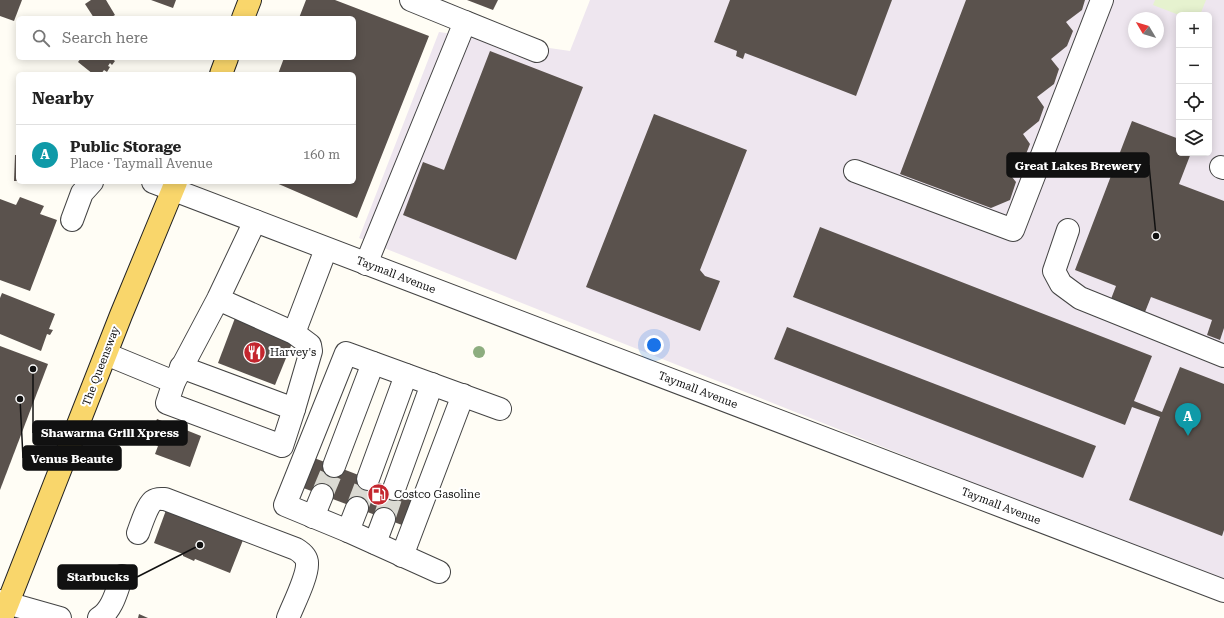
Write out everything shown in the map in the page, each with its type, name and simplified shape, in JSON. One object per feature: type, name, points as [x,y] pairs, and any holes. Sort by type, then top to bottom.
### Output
[{"type":"main road","points":[[244,16],[250,0]]},
{"type":"main road","points":[[222,72],[226,60]]},
{"type":"main road","name":"The Queensway","points":[[3,607],[106,354],[167,184]]},
{"type":"street","points":[[411,0],[537,51]]},
{"type":"street","points":[[855,171],[1013,230],[1102,0]]},
{"type":"street","points":[[366,264],[465,22]]},
{"type":"street","points":[[72,220],[82,193],[90,184]]},
{"type":"street","name":"Taymall Avenue","points":[[167,184],[209,204],[1224,591]]},
{"type":"street","points":[[218,299],[294,333],[310,345],[311,351],[282,446],[167,403],[177,374],[218,299],[255,221]]},
{"type":"street","points":[[1068,230],[1054,271],[1060,284],[1080,298],[1224,356]]},
{"type":"street","points":[[294,333],[326,249]]},
{"type":"street","points":[[439,572],[348,531],[285,505],[346,353],[500,409]]},
{"type":"street","points":[[106,354],[294,409]]},
{"type":"street","points":[[334,466],[373,363]]},
{"type":"street","points":[[368,479],[406,375]]},
{"type":"street","points":[[394,489],[432,384]]},
{"type":"street","points":[[402,556],[463,395]]},
{"type":"street","points":[[313,517],[322,495]]},
{"type":"street","points":[[138,533],[150,505],[154,500],[159,498],[296,548],[303,554],[307,563],[305,574],[288,618]]},
{"type":"street","points":[[348,531],[357,508]]},
{"type":"street","points":[[375,543],[384,518]]},
{"type":"street","points":[[99,618],[104,616],[112,603],[122,576]]},
{"type":"street","points":[[3,607],[60,618]]},
{"type":"shaded area","points":[[590,0],[1224,0],[1224,583],[359,238],[439,32],[570,51]]},
{"type":"green space","points":[[1155,0],[1206,0],[1201,12],[1176,12],[1176,14],[1153,5]]},
{"type":"building","points":[[0,0],[22,0],[14,21],[0,16]]},
{"type":"building","points":[[91,0],[106,0],[115,15],[93,16],[85,4]]},
{"type":"building","points":[[151,0],[176,0],[173,8]]},
{"type":"building","points":[[306,0],[335,0],[429,36],[357,218],[279,184],[356,184],[356,72],[279,72],[283,60],[356,60],[356,16],[300,16]]},
{"type":"building","points":[[467,0],[498,0],[493,10]]},
{"type":"building","points":[[730,0],[892,0],[856,96],[745,53],[743,59],[736,56],[737,51],[714,42]]},
{"type":"building","points":[[966,0],[1085,0],[1082,10],[1066,22],[1073,31],[1067,46],[1051,59],[1059,69],[1054,84],[1037,97],[1044,107],[1039,121],[1023,134],[1030,144],[1024,159],[1008,172],[1016,182],[1010,200],[991,208],[900,174]]},
{"type":"building","points":[[490,51],[583,87],[516,260],[403,215],[423,162],[444,170]]},
{"type":"building","points":[[80,60],[115,61],[112,65],[110,63],[108,66],[110,67],[107,72],[104,70],[102,72],[90,72],[78,62]]},
{"type":"building","points":[[654,114],[747,150],[700,270],[705,276],[720,281],[700,331],[586,287]]},
{"type":"building","points":[[1132,121],[1176,138],[1176,156],[1190,156],[1179,184],[1224,201],[1224,328],[1220,340],[1207,335],[1212,320],[1151,297],[1145,312],[1111,299],[1116,286],[1075,270]]},
{"type":"building","points":[[15,155],[16,155],[16,181],[14,181]]},
{"type":"building","points":[[20,197],[44,206],[40,214],[57,220],[30,291],[0,280],[0,199],[16,205]]},
{"type":"building","points":[[820,227],[1152,356],[1134,401],[1162,412],[1180,367],[1224,384],[1224,530],[1222,536],[1129,500],[1160,417],[1132,407],[1125,425],[793,297]]},
{"type":"building","points":[[2,293],[55,314],[49,329],[53,330],[50,335],[47,334],[41,351],[0,334],[0,298]]},
{"type":"building","name":"Harvey's","points":[[235,318],[293,341],[275,385],[218,363]]},
{"type":"building","points":[[787,327],[1096,446],[1083,478],[774,359]]},
{"type":"building","points":[[0,346],[48,364],[0,490]]},
{"type":"building","points":[[157,419],[172,425],[173,422],[182,425],[181,428],[201,436],[190,467],[155,454],[158,446],[148,442]]},
{"type":"building","points":[[309,456],[421,499],[410,528],[298,486]]},
{"type":"building","points":[[169,502],[245,535],[230,573],[195,559],[194,561],[183,556],[183,554],[154,543]]},
{"type":"building","points":[[139,614],[148,618],[138,618]]},
{"type":"tunnel","points":[[322,495],[334,466]]},
{"type":"tunnel","points":[[357,508],[368,479]]},
{"type":"tunnel","points":[[384,519],[394,489]]},
{"type":"place","name":"Great Lakes Brewery","points":[[1156,236]]},
{"type":"place","name":"Harvey's","points":[[255,352]]},
{"type":"place","name":"Shawarma Grill Xpress","points":[[33,369]]},
{"type":"place","name":"Venus Beaute","points":[[20,399]]},
{"type":"place","name":"Public Storage","points":[[1188,436]]},
{"type":"place","name":"Costco Gasoline","points":[[378,494]]},
{"type":"place","name":"Starbucks","points":[[200,545]]}]
